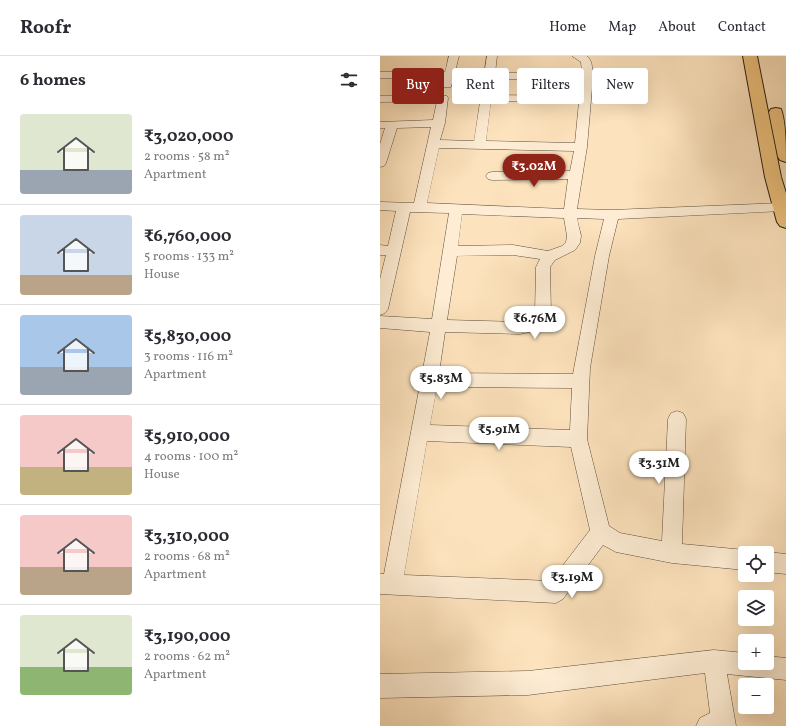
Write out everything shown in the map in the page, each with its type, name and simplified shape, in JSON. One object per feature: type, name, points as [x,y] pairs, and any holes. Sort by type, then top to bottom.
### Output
[{"type":"main road","points":[[750,56],[773,177],[784,215]]},
{"type":"main road","points":[[764,56],[768,79]]},
{"type":"main road","points":[[772,95],[786,157]]},
{"type":"street","points":[[444,94],[454,56]]},
{"type":"street","points":[[491,68],[492,56]]},
{"type":"street","points":[[450,251],[521,250],[549,256],[570,248],[574,239],[570,213],[581,148],[588,76],[588,65],[582,56],[576,56]]},
{"type":"street","points":[[380,74],[449,75]]},
{"type":"street","points":[[509,76],[588,76]]},
{"type":"street","points":[[509,98],[585,99]]},
{"type":"street","points":[[380,99],[392,99]]},
{"type":"street","points":[[420,207],[435,144],[442,104]]},
{"type":"street","points":[[480,144],[485,104]]},
{"type":"street","points":[[380,124],[439,123]]},
{"type":"street","points":[[380,163],[392,124]]},
{"type":"street","points":[[435,144],[480,144],[581,148]]},
{"type":"street","points":[[492,176],[576,175]]},
{"type":"street","points":[[380,206],[612,215],[784,215]]},
{"type":"street","points":[[380,309],[387,250],[404,207]]},
{"type":"street","points":[[456,210],[430,380],[420,433],[386,584],[556,592],[601,532]]},
{"type":"street","points":[[612,215],[602,256],[582,368],[578,439],[601,532],[616,542],[672,553],[738,559]]},
{"type":"street","points":[[380,322],[439,326],[520,328],[537,325],[543,313],[543,267],[549,256]]},
{"type":"street","points":[[430,380],[582,381]]},
{"type":"street","points":[[672,553],[677,419]]},
{"type":"street","points":[[420,433],[578,439]]},
{"type":"street","points":[[774,563],[786,564]]},
{"type":"street","points":[[714,661],[719,725]]},
{"type":"street","points":[[380,686],[528,683],[714,661],[786,669]]}]
